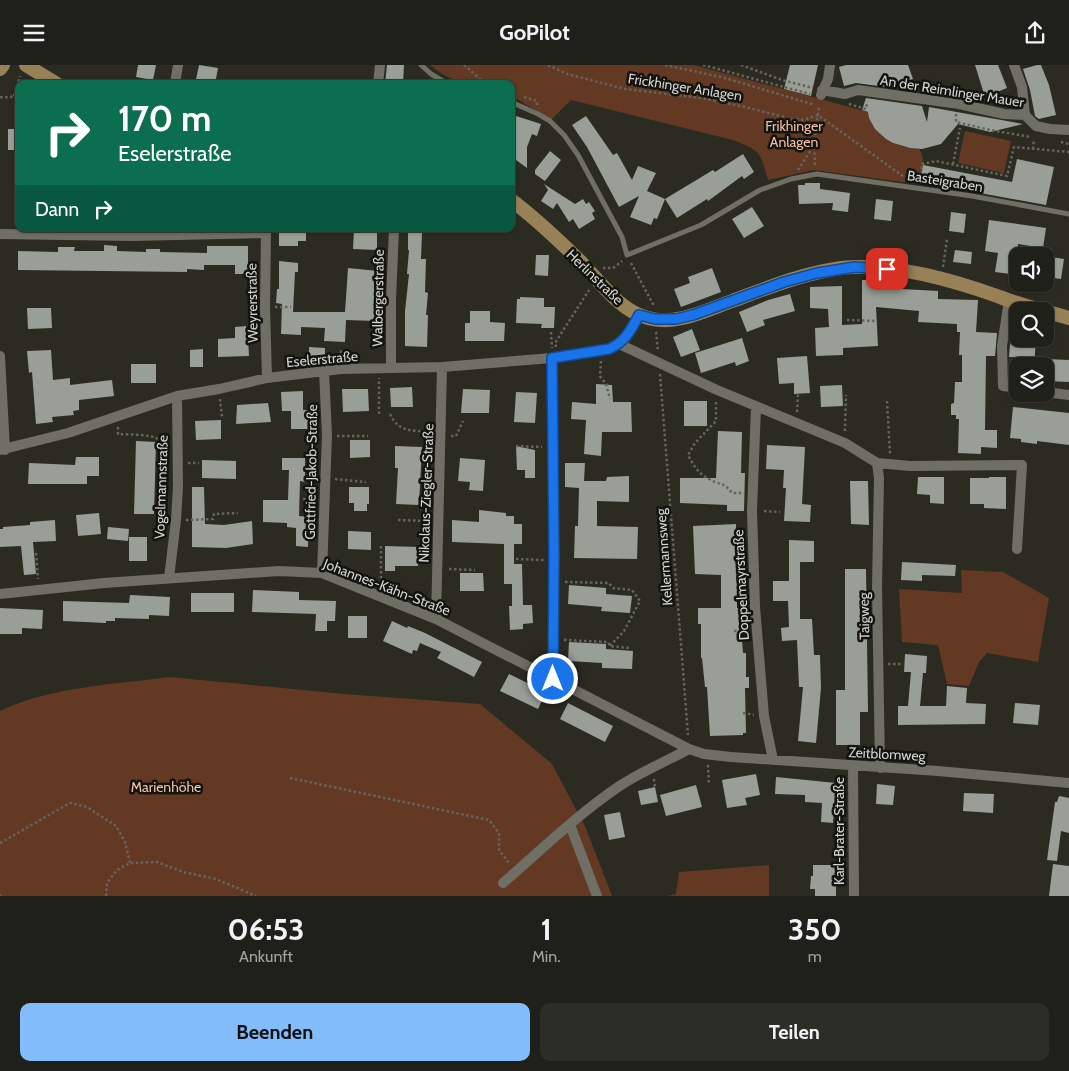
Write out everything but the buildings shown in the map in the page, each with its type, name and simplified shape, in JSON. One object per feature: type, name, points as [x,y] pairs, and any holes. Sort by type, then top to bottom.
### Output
[{"type":"main road","points":[[0,69],[3,65]]},
{"type":"main road","points":[[24,67],[49,80]]},
{"type":"main road","name":"Herlinstraße","points":[[515,203],[597,273],[620,302],[639,315],[655,319],[676,319],[693,315],[784,282],[840,268],[863,267],[902,270],[942,279],[1069,318]]},
{"type":"street","points":[[176,80],[178,65]]},
{"type":"street","points":[[378,80],[380,65]]},
{"type":"street","points":[[820,98],[828,79],[830,65]]},
{"type":"street","points":[[1014,65],[1022,87],[1025,115]]},
{"type":"street","name":"An der Reimlinger Mauer","points":[[820,98],[845,95],[858,90],[959,104],[1004,114],[1025,115],[1036,126],[1069,131]]},
{"type":"street","points":[[0,234],[132,236],[239,232]]},
{"type":"street","name":"Weyrerstraße","points":[[266,232],[265,307],[267,378]]},
{"type":"street","name":"Walbergerstraße","points":[[391,367],[390,301],[394,232]]},
{"type":"street","points":[[1009,300],[1002,346],[1003,386],[1009,387]]},
{"type":"street","points":[[639,315],[628,335],[619,344],[717,390],[845,443],[877,463],[910,466],[1022,465],[1017,549]]},
{"type":"street","name":"Eselerstraße","points":[[3,450],[68,433],[177,396],[267,378],[341,369],[442,367],[555,357],[609,349],[619,344]]},
{"type":"street","points":[[0,355],[3,450]]},
{"type":"street","points":[[553,679],[555,357]]},
{"type":"street","name":"Nikolaus-Ziegler-Straße","points":[[436,619],[442,367]]},
{"type":"street","name":"Gottfried-Jakob-Straße","points":[[322,573],[327,435],[324,371]]},
{"type":"street","points":[[1054,393],[1069,395]]},
{"type":"street","name":"Vogelmannstraße","points":[[169,578],[176,520],[177,396]]},
{"type":"street","name":"Doppelmayrstraße","points":[[756,407],[752,511],[759,668],[764,716],[773,760]]},
{"type":"street","name":"Taigweg","points":[[877,463],[879,478],[877,587],[880,768]]},
{"type":"street","name":"Johannes-Kähn-Straße","points":[[0,594],[169,578],[279,571],[322,573],[436,619],[689,749],[706,753]]},
{"type":"street","points":[[503,883],[570,825],[618,788],[689,749]]},
{"type":"street","name":"Zeitblomweg","points":[[706,753],[731,757],[954,772],[1069,783]]},
{"type":"street","name":"Karl-Brater-Straße","points":[[853,766],[854,896]]},
{"type":"street","points":[[570,825],[597,896]]},
{"type":"lane","points":[[421,65],[441,80]]},
{"type":"lane","points":[[515,104],[550,121],[564,135],[578,155],[622,237],[627,255]]},
{"type":"lane","name":"Basteigraben","points":[[627,255],[701,225],[760,190],[791,179],[817,174],[972,196],[1069,214]]},
{"type":"path","points":[[464,65],[481,80]]},
{"type":"path","name":"Frickhinger Anlagen","points":[[548,65],[567,74],[625,89],[701,98],[792,119],[803,120],[818,115]]},
{"type":"path","name":"Frickhinger Anlagen","points":[[665,65],[820,98]]},
{"type":"path","points":[[741,65],[782,80],[820,98],[814,145],[817,174]]},
{"type":"path","points":[[20,80],[24,67]]},
{"type":"path","points":[[0,97],[8,99],[14,96],[15,93]]},
{"type":"path","points":[[818,115],[917,188],[922,164],[936,161],[1007,176],[1014,147],[1069,152]]},
{"type":"path","points":[[953,164],[960,128]]},
{"type":"path","points":[[1033,149],[1034,139]]},
{"type":"path","points":[[791,179],[814,145]]},
{"type":"path","points":[[942,279],[947,239]]},
{"type":"path","points":[[555,357],[555,343],[597,273],[620,265],[627,255]]},
{"type":"path","name":"Kellermannsweg","points":[[627,255],[655,308],[689,749]]},
{"type":"path","points":[[848,321],[876,321]]},
{"type":"path","points":[[551,332],[555,357]]},
{"type":"path","points":[[601,350],[600,376],[606,384],[610,399]]},
{"type":"path","points":[[379,369],[379,414]]},
{"type":"path","points":[[219,389],[222,417]]},
{"type":"path","points":[[717,390],[716,421],[695,443],[688,455],[692,465],[710,480],[725,484],[732,493],[752,494]]},
{"type":"path","points":[[797,423],[798,394]]},
{"type":"path","points":[[845,443],[846,395]]},
{"type":"path","points":[[887,401],[891,464]]},
{"type":"path","points":[[390,414],[395,425],[407,430],[441,435],[456,436],[463,421]]},
{"type":"path","points":[[117,417],[118,434],[145,436],[163,441],[177,456]]},
{"type":"path","points":[[327,435],[368,437]]},
{"type":"path","points":[[516,446],[553,447]]},
{"type":"path","points":[[326,478],[366,482]]},
{"type":"path","points":[[752,511],[780,512]]},
{"type":"path","points":[[176,520],[213,519],[214,514],[238,513]]},
{"type":"path","points":[[398,520],[439,522]]},
{"type":"path","points":[[381,546],[382,598]]},
{"type":"path","points":[[36,553],[39,590]]},
{"type":"path","points":[[516,559],[554,560]]},
{"type":"path","points":[[437,568],[475,570]]},
{"type":"path","points":[[554,581],[609,583],[613,588],[632,590],[640,601],[624,631],[610,646]]},
{"type":"path","points":[[553,639],[608,642],[610,646],[630,648]]},
{"type":"path","points":[[706,753],[709,785]]},
{"type":"path","points":[[290,778],[489,820],[499,833],[499,850],[508,860],[510,867]]},
{"type":"path","points":[[0,843],[70,803],[87,807],[116,826],[125,842],[130,863]]},
{"type":"path","points":[[106,896],[107,883],[117,870],[130,863],[157,862],[183,872],[216,879],[256,896]]},
{"type":"green space","name":"Frikhinger Anlagen","points":[[430,65],[694,65],[868,112],[877,129],[887,139],[893,143],[919,149],[923,161],[920,182],[917,184],[814,170],[768,180],[758,153],[733,140],[571,100],[551,120],[515,99],[515,80],[456,80]]},
{"type":"green space","points":[[965,131],[1011,141],[1004,173],[958,163]]},
{"type":"green space","points":[[961,570],[1003,572],[1049,598],[1038,662],[987,653],[979,662],[969,686],[947,684],[938,645],[902,642],[899,589],[962,593]]},
{"type":"green space","name":"Marienhöhe","points":[[170,677],[344,694],[480,704],[552,764],[585,826],[612,896],[0,896],[0,711],[19,703],[61,692]]},
{"type":"green space","points":[[769,865],[769,896],[667,896],[676,894],[679,872]]},
{"type":"route","points":[[553,679],[552,358],[609,349],[625,339],[639,315],[655,319],[676,319],[693,315],[784,282],[817,273],[855,267],[887,269]]}]
